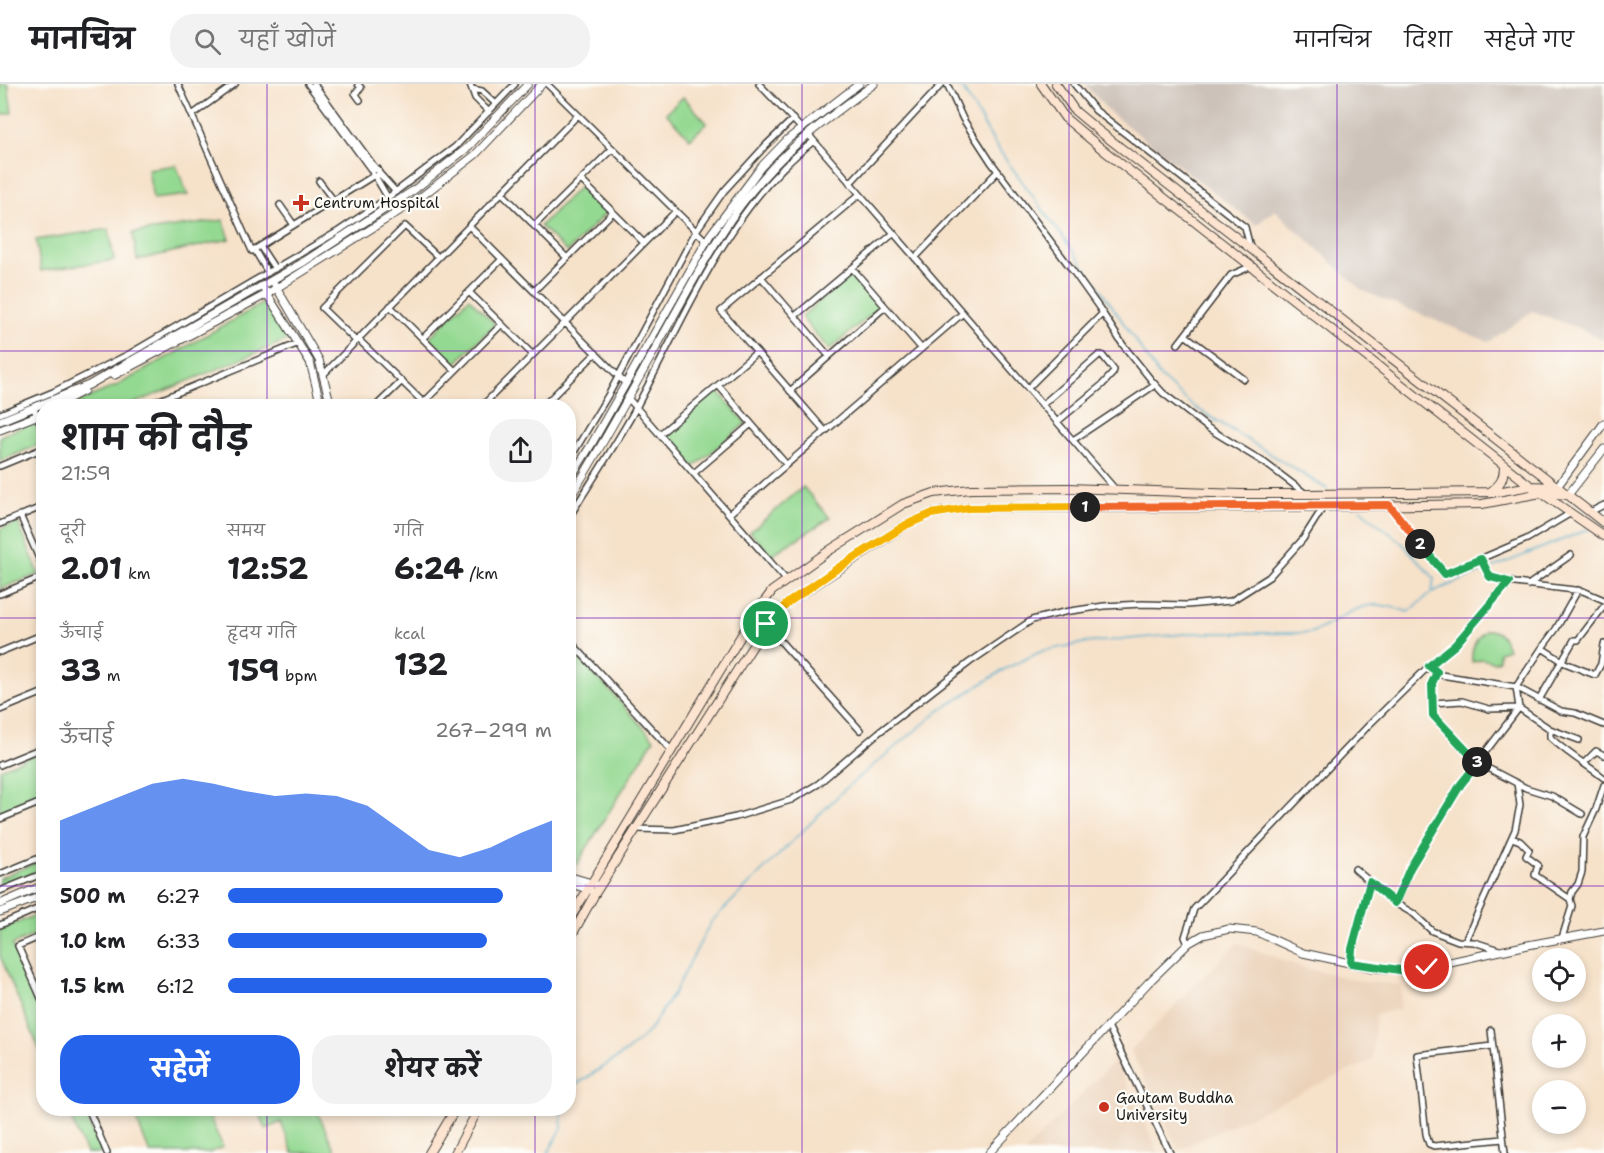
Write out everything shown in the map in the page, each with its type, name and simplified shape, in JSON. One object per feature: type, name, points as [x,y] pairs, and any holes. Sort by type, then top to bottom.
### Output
[{"type":"main road","points":[[1041,84],[1065,118],[1530,486],[1601,534]]},
{"type":"main road","points":[[1056,84],[1075,111],[1099,131],[1604,523]]},
{"type":"main road","points":[[1489,492],[1500,484],[1504,476],[1504,465]]},
{"type":"main road","points":[[576,925],[594,888],[672,751],[750,621],[771,591],[903,504],[934,493],[971,489],[1068,488],[1241,494],[1360,494],[1489,492],[1530,486],[1557,487]]},
{"type":"main road","points":[[576,912],[636,829],[766,624],[789,602],[830,574],[906,525],[931,514],[968,508],[1482,504],[1541,493],[1568,495]]},
{"type":"main road","points":[[429,1153],[451,1116]]},
{"type":"main road","points":[[455,1153],[475,1116]]},
{"type":"street","points":[[178,84],[252,251],[375,173]]},
{"type":"street","points":[[192,116],[234,84]]},
{"type":"street","points":[[308,84],[375,173],[396,192]]},
{"type":"street","points":[[314,84],[375,173],[388,198]]},
{"type":"street","points":[[358,84],[361,88],[355,93],[360,100]]},
{"type":"street","points":[[0,414],[90,375],[338,232],[388,198],[455,147],[515,84]]},
{"type":"street","points":[[68,399],[267,294],[417,200],[475,155],[542,84]]},
{"type":"street","points":[[547,84],[706,241]]},
{"type":"street","points":[[759,84],[801,128]]},
{"type":"street","points":[[576,468],[706,241],[761,167],[788,139],[859,84]]},
{"type":"street","points":[[576,487],[717,239],[760,180],[808,134],[874,84]]},
{"type":"street","points":[[850,183],[942,84]]},
{"type":"street","points":[[947,84],[963,119],[998,171],[1103,313],[1123,345],[1155,385],[1208,428],[1311,494]]},
{"type":"street","points":[[1074,84],[1095,110],[1245,227],[1251,248]]},
{"type":"street","points":[[63,399],[272,280],[414,190],[468,148],[525,85]]},
{"type":"street","points":[[471,86],[482,91],[496,104]]},
{"type":"street","points":[[471,86],[475,98],[489,112]]},
{"type":"street","points":[[323,375],[578,115]]},
{"type":"street","points":[[576,449],[619,376],[696,231],[732,183],[766,145],[793,120]]},
{"type":"street","points":[[808,134],[1115,489]]},
{"type":"street","points":[[576,506],[636,406],[693,296],[741,218],[785,166],[814,141]]},
{"type":"street","points":[[534,226],[612,149]]},
{"type":"street","points":[[915,258],[998,171]]},
{"type":"street","points":[[580,180],[644,243]]},
{"type":"street","points":[[319,181],[334,201]]},
{"type":"street","points":[[502,193],[567,258]]},
{"type":"street","points":[[825,431],[721,311],[860,194]]},
{"type":"street","points":[[280,205],[294,225]]},
{"type":"street","points":[[489,399],[676,211]]},
{"type":"street","points":[[534,291],[613,212]]},
{"type":"street","points":[[419,399],[322,308],[405,226],[438,257]]},
{"type":"street","points":[[469,226],[626,384]]},
{"type":"street","points":[[795,316],[894,233]]},
{"type":"street","points":[[257,247],[275,268]]},
{"type":"street","points":[[257,247],[268,273]]},
{"type":"street","points":[[423,338],[502,259]]},
{"type":"street","points":[[1178,344],[1231,275],[1252,266]]},
{"type":"street","points":[[852,268],[921,348]]},
{"type":"street","points":[[761,278],[829,356]]},
{"type":"street","points":[[272,280],[319,360],[329,399]]},
{"type":"street","points":[[261,286],[310,362],[319,399]]},
{"type":"street","points":[[469,292],[533,355]]},
{"type":"street","points":[[390,306],[455,371]]},
{"type":"street","points":[[790,391],[885,307]]},
{"type":"street","points":[[729,514],[963,313]]},
{"type":"street","points":[[1028,388],[1103,313]]},
{"type":"street","points":[[430,399],[502,324]]},
{"type":"street","points":[[1185,335],[1244,379]]},
{"type":"street","points":[[162,399],[299,343]]},
{"type":"street","points":[[660,434],[757,352]]},
{"type":"street","points":[[550,399],[596,353]]},
{"type":"street","points":[[1042,405],[1099,355],[1102,355],[1112,367],[1113,373],[1057,422]]},
{"type":"street","points":[[383,399],[401,382]]},
{"type":"street","points":[[718,385],[786,464]]},
{"type":"street","points":[[1072,440],[1155,385]]},
{"type":"street","points":[[628,398],[787,581]]},
{"type":"street","points":[[0,421],[36,412]]},
{"type":"street","points":[[0,430],[36,413]]},
{"type":"street","points":[[1557,487],[1604,423]]},
{"type":"street","points":[[694,473],[751,424]]},
{"type":"street","points":[[1568,495],[1604,449]]},
{"type":"street","points":[[0,466],[36,451]]},
{"type":"street","points":[[1389,505],[1445,574],[1527,539],[1571,513]]},
{"type":"street","points":[[1592,514],[1604,505]]},
{"type":"street","points":[[636,829],[675,830],[736,817],[791,800],[818,784],[878,733],[970,663],[1032,620],[1104,606],[1187,605],[1231,601],[1269,577],[1303,539],[1326,506]]},
{"type":"street","points":[[0,524],[36,509]]},
{"type":"street","points":[[20,515],[36,552]]},
{"type":"street","points":[[1528,585],[1571,555]]},
{"type":"street","points":[[1481,559],[1490,577],[1528,585],[1578,590],[1604,600]]},
{"type":"street","points":[[0,594],[36,579]]},
{"type":"street","points":[[1188,944],[1185,937],[1194,909],[1429,666],[1455,645],[1509,582]]},
{"type":"street","points":[[1395,903],[1410,868],[1461,784],[1519,708],[1516,687],[1556,629],[1578,590]]},
{"type":"street","points":[[1539,700],[1574,640],[1578,640],[1604,606]]},
{"type":"street","points":[[766,624],[860,730]]},
{"type":"street","points":[[0,652],[36,637]]},
{"type":"street","points":[[1542,648],[1562,662],[1595,675],[1601,664],[1604,644]]},
{"type":"street","points":[[576,648],[672,751]]},
{"type":"street","points":[[1429,666],[1441,675],[1516,687],[1561,711],[1604,725]]},
{"type":"street","points":[[1437,672],[1432,683],[1431,710],[1433,715],[1478,763],[1517,783],[1552,796],[1582,814]]},
{"type":"street","points":[[0,710],[36,695]]},
{"type":"street","points":[[1433,703],[1462,701],[1489,709],[1519,708],[1550,729],[1579,740]]},
{"type":"street","points":[[1550,729],[1550,737],[1564,750],[1604,778]]},
{"type":"street","points":[[0,765],[36,750]]},
{"type":"street","points":[[1584,763],[1596,751],[1604,754]]},
{"type":"street","points":[[1465,941],[1512,837],[1519,815],[1517,783]]},
{"type":"street","points":[[1570,899],[1582,872],[1583,837],[1604,785]]},
{"type":"street","points":[[0,817],[36,804]]},
{"type":"street","points":[[1512,837],[1529,850],[1526,856],[1538,865],[1535,874],[1570,899],[1572,906],[1562,938]]},
{"type":"street","points":[[0,874],[36,859]]},
{"type":"street","points":[[1355,869],[1395,903],[1414,914],[1432,931],[1500,951]]},
{"type":"street","points":[[0,891],[36,876]]},
{"type":"street","points":[[576,880],[594,888]]},
{"type":"street","points":[[1351,963],[1352,949],[1370,882]]},
{"type":"street","points":[[576,885],[594,888]]},
{"type":"street","points":[[0,904],[36,888]]},
{"type":"street","points":[[0,912],[36,898]]},
{"type":"street","points":[[0,925],[36,909]]},
{"type":"street","points":[[989,1153],[1148,983],[1188,944],[1203,935],[1229,929],[1257,932],[1302,953],[1400,970],[1427,967],[1604,931]]},
{"type":"street","points":[[36,938],[18,946],[36,987]]},
{"type":"street","points":[[1108,1026],[1170,1153]]},
{"type":"street","points":[[1491,1030],[1505,1153]]},
{"type":"street","points":[[1492,1046],[1417,1055],[1426,1134],[1428,1144],[1434,1146],[1503,1139]]},
{"type":"street","points":[[91,1116],[107,1153]]},
{"type":"shaded area","points":[[1085,84],[1604,84],[1604,340],[1584,330],[1532,311],[1489,342],[1363,291],[1275,210],[1256,225],[1108,111]]},
{"type":"shaded area","points":[[1237,943],[1298,966],[1364,982],[1402,985],[1400,1009],[1376,1014],[1372,1060],[1178,1150],[1131,1050]]},
{"type":"shaded area","name":"Gautam Buddha University","points":[[1115,1060],[1159,1153],[1024,1153]]},
{"type":"green space","points":[[0,84],[8,84],[12,113],[0,115]]},
{"type":"green space","points":[[683,97],[707,123],[690,139],[666,113]]},
{"type":"green space","points":[[176,165],[188,195],[153,199],[148,169]]},
{"type":"green space","points":[[580,186],[607,212],[567,252],[540,226]]},
{"type":"green space","points":[[223,220],[230,239],[137,260],[133,233]]},
{"type":"green space","points":[[109,229],[114,260],[41,271],[36,240]]},
{"type":"green space","points":[[851,274],[880,307],[829,350],[801,317]]},
{"type":"green space","points":[[469,298],[495,324],[455,364],[429,338]]},
{"type":"green space","points":[[265,302],[290,339],[145,399],[85,399],[118,385]]},
{"type":"green space","points":[[717,390],[746,423],[694,467],[665,434]]},
{"type":"green space","points":[[34,422],[36,446],[0,461],[0,436]]},
{"type":"green space","points":[[803,487],[830,518],[771,555],[750,532]]},
{"type":"green space","points":[[18,522],[36,567],[36,575],[0,589],[0,529]]},
{"type":"green space","points":[[1486,630],[1500,635],[1508,649],[1499,652],[1499,660],[1494,662],[1482,659],[1472,662],[1475,644]]},
{"type":"green space","points":[[576,654],[654,739],[576,866]]},
{"type":"green space","points":[[36,754],[36,800],[2,814],[0,769]]},
{"type":"green space","points":[[36,863],[36,873],[0,888],[0,878]]},
{"type":"green space","points":[[36,915],[36,934],[12,945],[36,1001],[36,1041],[0,956],[0,930]]},
{"type":"green space","points":[[70,1116],[86,1116],[102,1153],[86,1153]]},
{"type":"green space","points":[[135,1116],[209,1116],[223,1147],[209,1153],[150,1153]]},
{"type":"green space","points":[[261,1116],[319,1116],[336,1153],[293,1153],[281,1122],[266,1129]]},
{"type":"waterway","points":[[960,84],[996,146],[1095,281],[1160,377],[1193,406],[1327,489]]},
{"type":"waterway","points":[[576,1085],[627,1051],[649,1031],[675,991],[711,922],[847,787],[939,711],[1005,669],[1042,651],[1084,643],[1195,633],[1310,633],[1368,606],[1384,606],[1409,612],[1432,592],[1434,578],[1403,544],[1360,509]]},
{"type":"waterway","points":[[1432,592],[1589,529]]},
{"type":"waterway","points":[[548,1153],[562,1128],[561,1116]]},
{"type":"place","name":"Centrum Hospital","points":[[301,203]]},
{"type":"place","name":"Gautam Buddha University","points":[[1104,1107]]},
{"type":"route","points":[[766,624],[789,602],[838,568],[906,525],[931,514],[968,508],[1389,505],[1445,574],[1481,559],[1490,577],[1509,582],[1455,645],[1429,666],[1437,672],[1432,683],[1431,710],[1433,715],[1478,763],[1461,784],[1410,868],[1395,903],[1370,882],[1352,949],[1351,963],[1373,968],[1400,970],[1427,967]]}]
